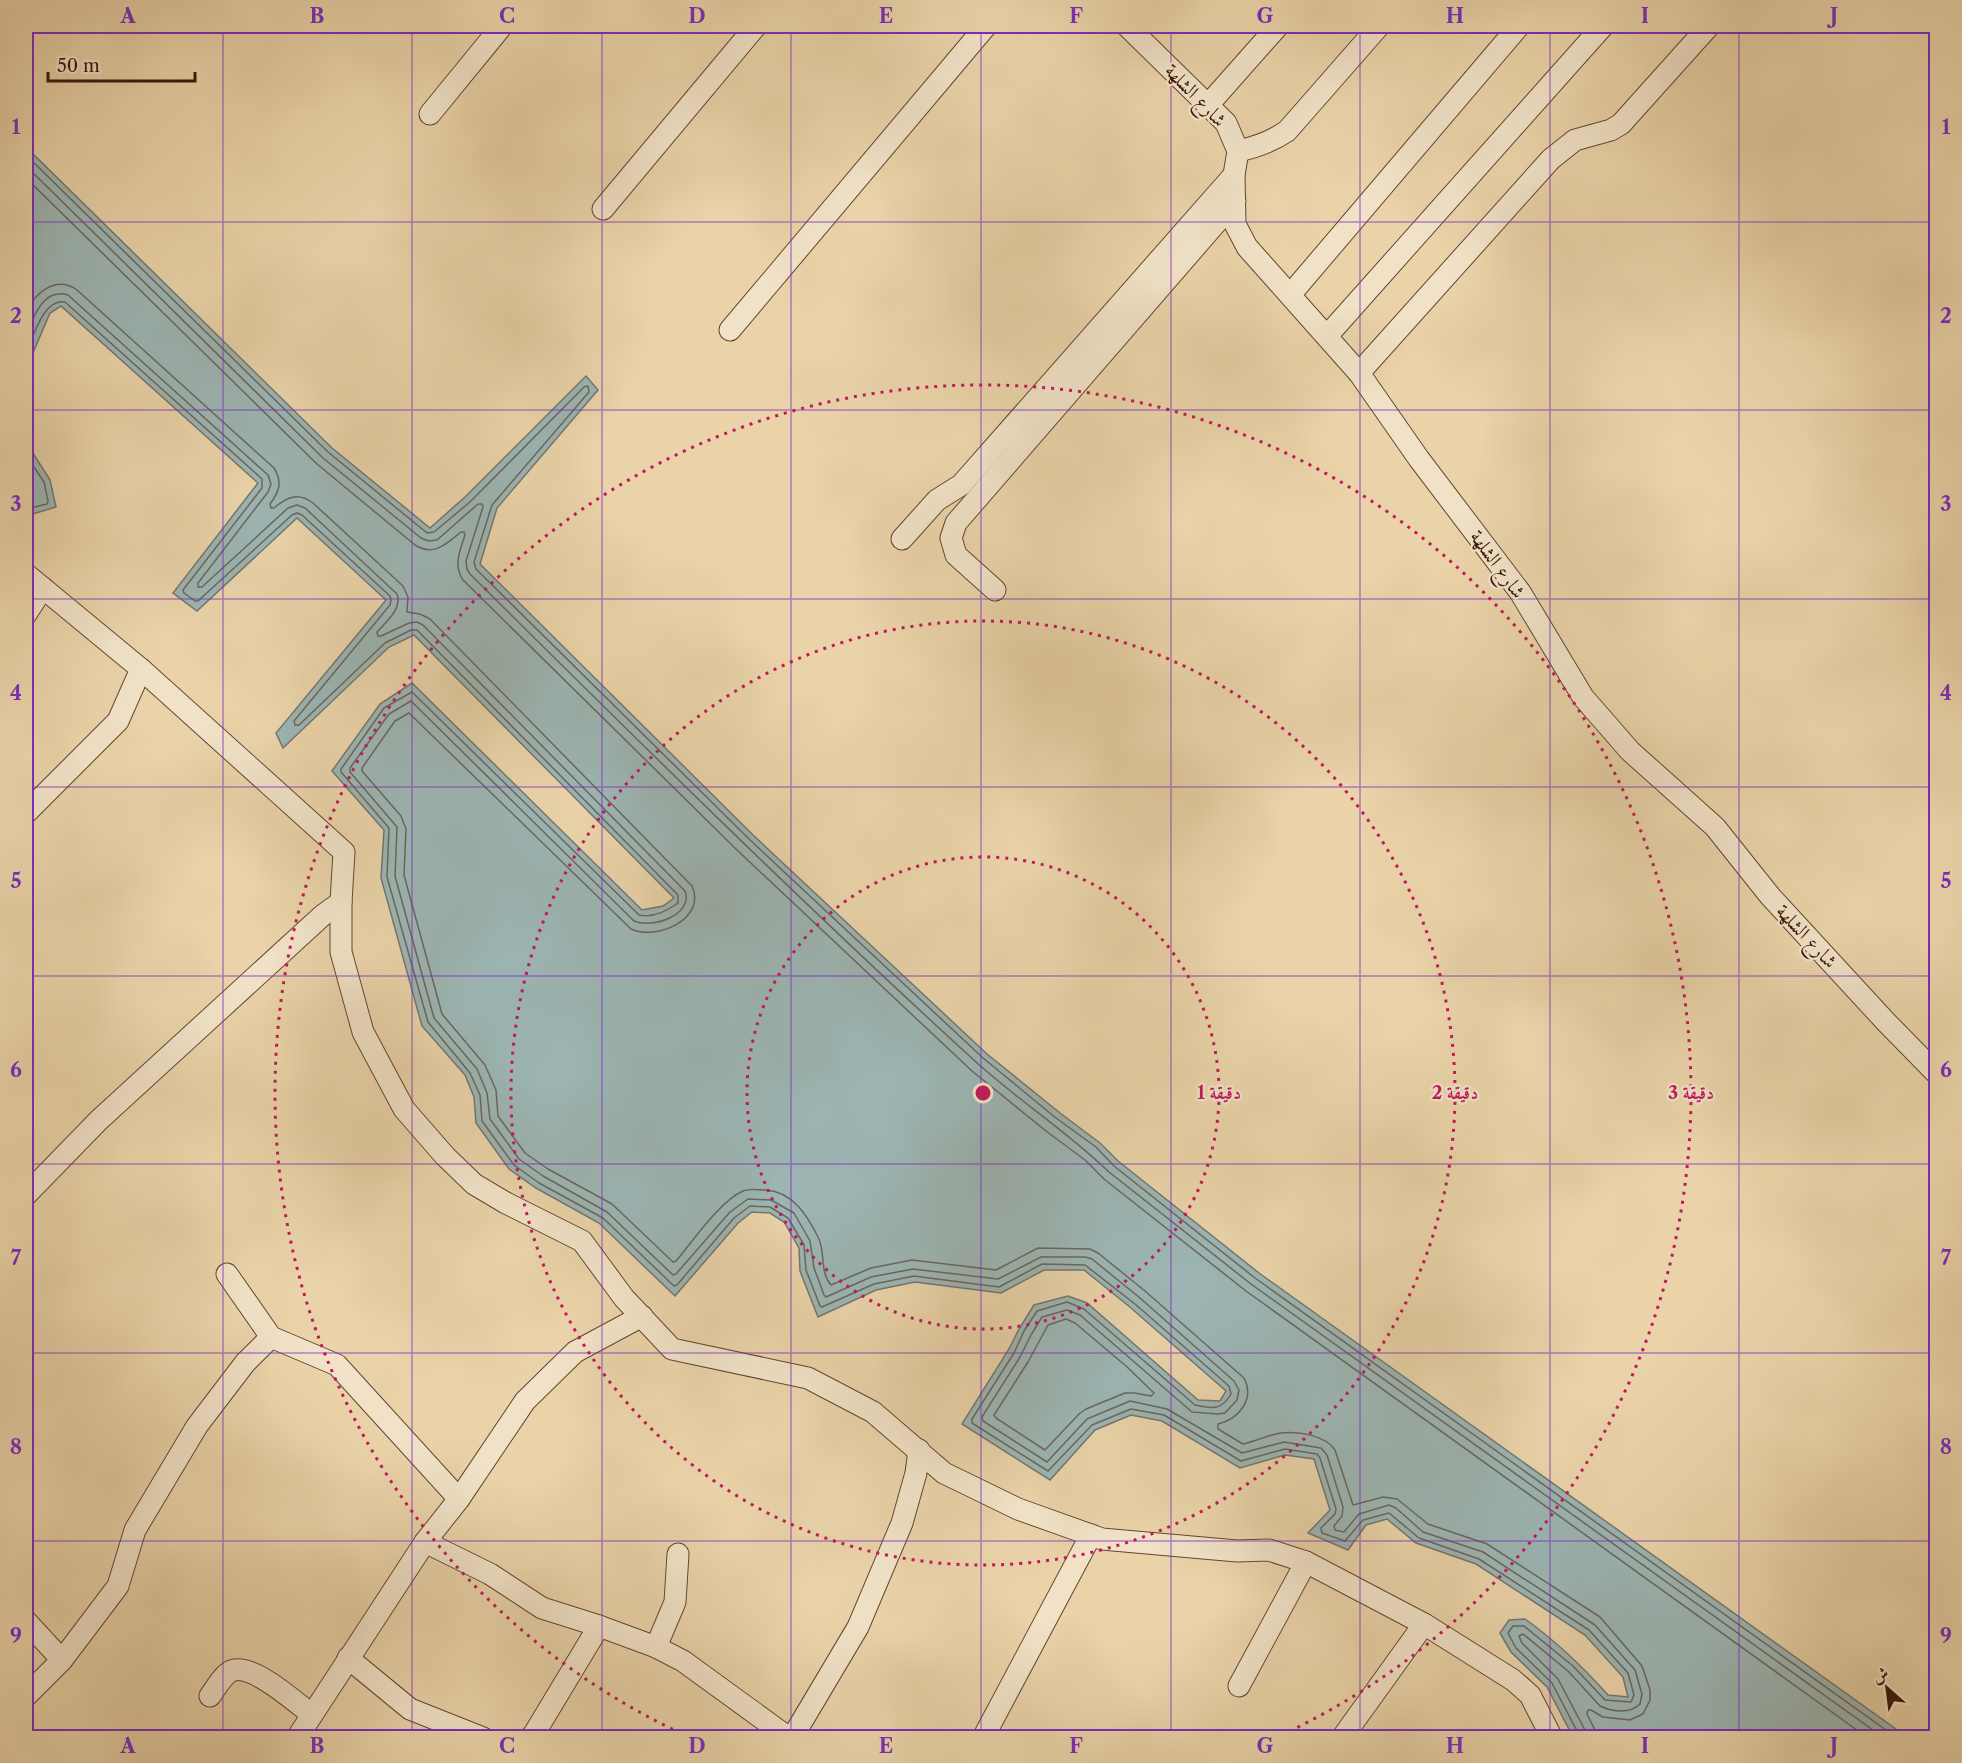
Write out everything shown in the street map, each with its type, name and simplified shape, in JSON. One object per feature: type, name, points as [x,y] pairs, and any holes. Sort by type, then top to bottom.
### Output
[{"type":"street","points":[[430,114],[502,26]]},
{"type":"street","points":[[603,209],[756,26]]},
{"type":"street","points":[[730,330],[986,26]]},
{"type":"street","name":"شارع الشلهة","points":[[1127,26],[1226,123],[1238,152],[1234,175],[1235,224],[1247,247],[1359,373],[1419,459],[1520,592],[1583,697],[1630,751],[1715,827],[1770,896],[1936,1073]]},
{"type":"street","points":[[1208,105],[1278,26]]},
{"type":"street","points":[[1238,152],[1259,147],[1287,131],[1379,26]]},
{"type":"street","points":[[1290,295],[1519,26]]},
{"type":"street","points":[[1327,336],[1603,26]]},
{"type":"street","points":[[1359,373],[1551,159],[1575,140],[1621,124],[1709,26]]},
{"type":"street","points":[[902,538],[937,500],[961,485],[1234,175]]},
{"type":"street","points":[[995,590],[956,555],[951,538],[956,523],[1235,201]]},
{"type":"street","points":[[26,574],[141,669],[344,852],[340,902],[340,952],[363,1032],[404,1108],[445,1156],[474,1184],[506,1203],[582,1241],[624,1298],[672,1348],[808,1378],[873,1412],[944,1473],[1018,1509],[1102,1539],[1237,1551],[1269,1550],[1306,1562],[1424,1624],[1513,1680],[1530,1695],[1552,1737]]},
{"type":"street","points":[[26,614],[44,588]]},
{"type":"street","points":[[26,813],[118,720],[141,669]]},
{"type":"street","points":[[26,1195],[99,1120],[340,902]]},
{"type":"street","points":[[226,1274],[271,1337],[337,1365],[459,1498]]},
{"type":"street","points":[[297,1737],[425,1542],[459,1498],[525,1401],[575,1352],[642,1316]]},
{"type":"street","points":[[26,1696],[62,1660],[118,1586],[135,1530],[197,1426],[245,1363],[271,1337]]},
{"type":"street","points":[[425,1542],[490,1574],[542,1608],[656,1647],[683,1661],[790,1737],[858,1627],[902,1523],[919,1450]]},
{"type":"street","points":[[983,1737],[1091,1535]]},
{"type":"street","points":[[656,1647],[675,1602],[678,1554]]},
{"type":"street","points":[[1239,1686],[1306,1562]]},
{"type":"street","points":[[26,1621],[62,1660]]},
{"type":"street","points":[[1342,1737],[1424,1624]]},
{"type":"street","points":[[530,1737],[534,1734],[599,1626]]},
{"type":"street","points":[[348,1658],[410,1709],[459,1734],[483,1737]]},
{"type":"street","points":[[210,1696],[224,1677],[232,1671],[244,1669],[257,1674],[311,1714]]},
{"type":"water","points":[[26,147],[332,448],[430,528],[465,497],[586,376],[598,390],[497,508],[480,564],[753,835],[987,1054],[1259,1273],[1907,1737],[1573,1737],[1547,1687],[1511,1652],[1500,1633],[1509,1620],[1525,1619],[1569,1655],[1608,1695],[1628,1697],[1623,1677],[1585,1635],[1476,1564],[1416,1543],[1387,1519],[1366,1525],[1348,1550],[1308,1533],[1330,1510],[1314,1459],[1285,1455],[1240,1468],[1162,1421],[1131,1415],[1095,1430],[1050,1480],[962,1424],[1034,1305],[1068,1296],[1087,1303],[1198,1400],[1220,1401],[1226,1391],[1084,1270],[1044,1270],[1001,1293],[915,1282],[876,1290],[818,1317],[800,1271],[799,1248],[784,1222],[770,1213],[752,1212],[738,1223],[675,1296],[599,1223],[536,1188],[509,1169],[476,1123],[474,1097],[465,1075],[422,1026],[381,878],[384,830],[332,771],[380,704],[412,683],[642,910],[663,906],[674,898],[414,635],[389,647],[283,748],[276,733],[386,600],[297,518],[197,611],[173,593],[258,483],[61,306],[50,313],[26,369]]},
{"type":"water","points":[[26,442],[50,480],[56,507],[26,516]]}]
